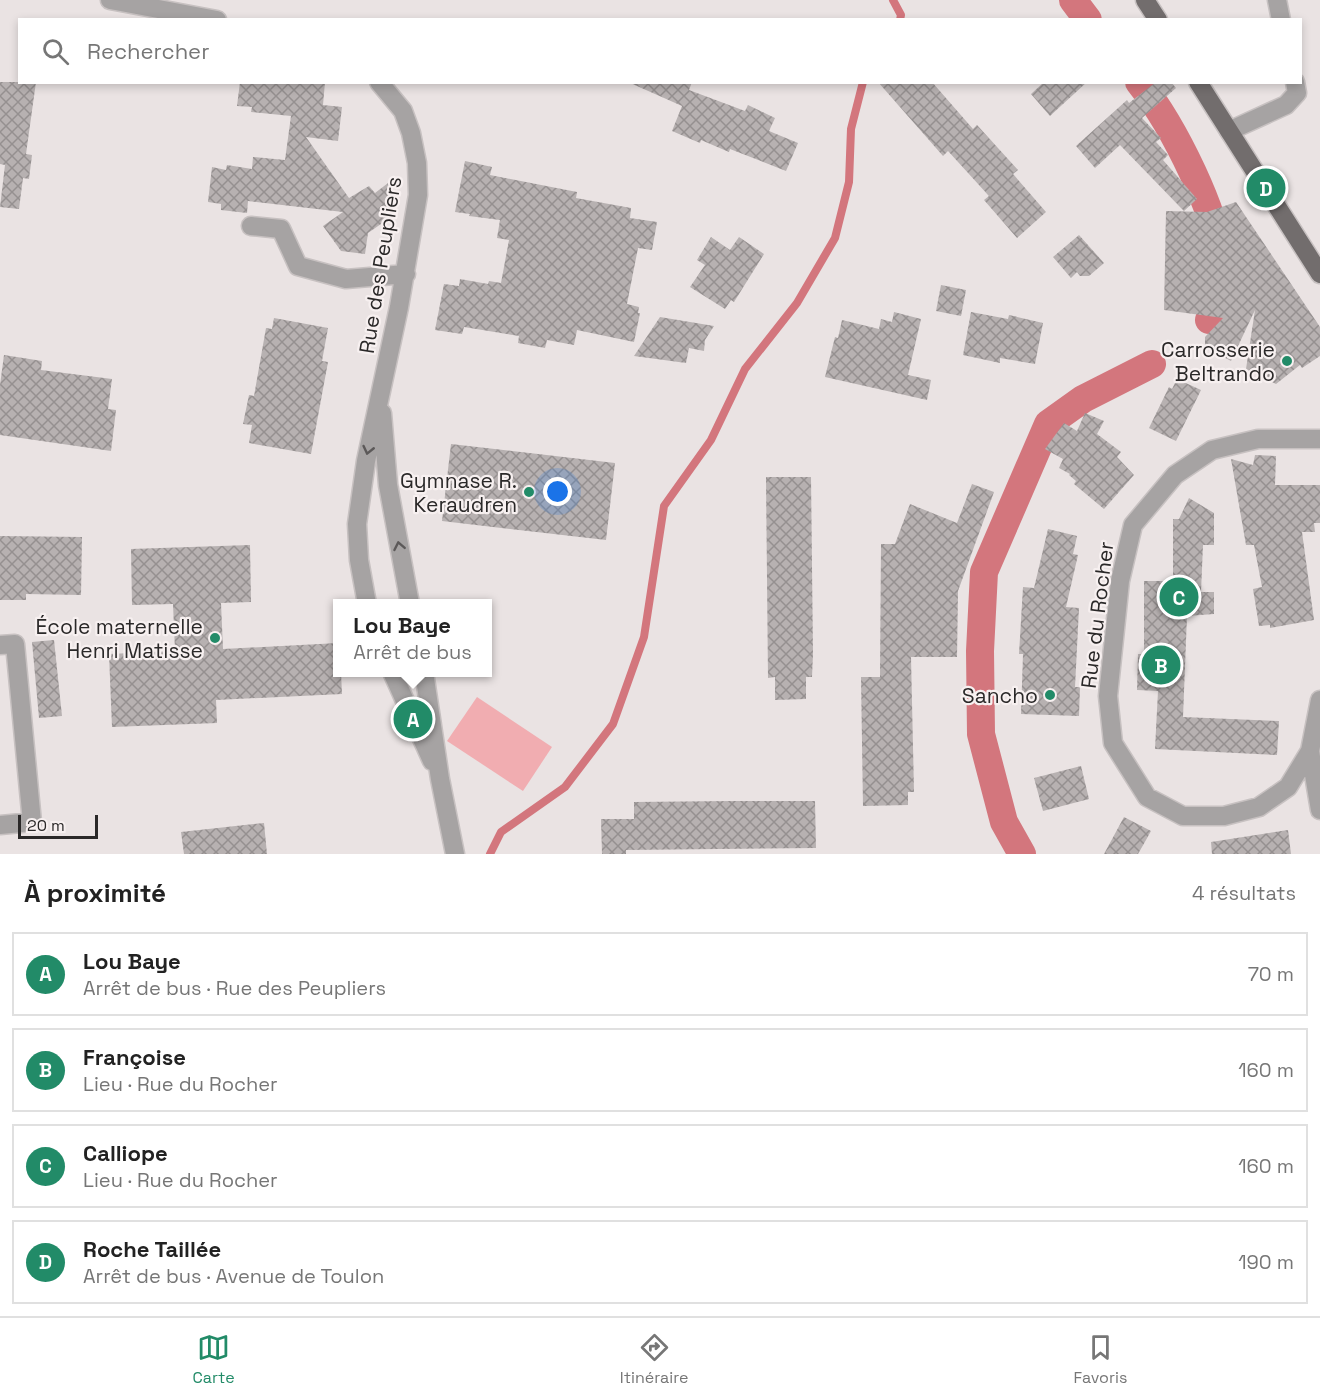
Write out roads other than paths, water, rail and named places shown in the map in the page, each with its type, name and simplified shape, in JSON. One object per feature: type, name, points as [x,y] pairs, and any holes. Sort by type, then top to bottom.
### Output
[{"type":"main road","points":[[1145,0],[1157,18]]},
{"type":"main road","points":[[1199,84],[1320,274]]},
{"type":"street","points":[[110,0],[206,18]]},
{"type":"street","points":[[1277,0],[1281,18]]},
{"type":"street","name":"Rue des Peupliers","points":[[366,599],[359,560],[357,524],[366,461],[406,274],[418,195],[417,163],[411,133],[403,111],[381,84]]},
{"type":"street","points":[[1229,131],[1286,105],[1297,93],[1295,84]]},
{"type":"street","points":[[251,226],[280,229],[298,266],[346,279],[406,274]]},
{"type":"street","name":"Rue des Peupliers","points":[[381,393],[388,485],[409,599]]},
{"type":"street","name":"Rue du Rocher","points":[[1310,751],[1288,787],[1259,807],[1224,816],[1183,816],[1147,797],[1113,743],[1108,696],[1120,581],[1133,525],[1175,475],[1212,450],[1258,439],[1320,439]]},
{"type":"street","points":[[0,645],[15,644],[32,822],[0,825]]},
{"type":"street","points":[[395,677],[440,779]]},
{"type":"street","points":[[425,677],[454,854]]},
{"type":"street","points":[[1320,700],[1310,751],[1320,810]]},
{"type":"waterway","points":[[893,0],[900,18]]},
{"type":"waterway","points":[[1073,0],[1086,18]]},
{"type":"waterway","points":[[490,854],[501,832],[565,787],[613,724],[644,637],[664,506],[711,440],[745,369],[797,303],[835,238],[849,182],[851,129],[862,84]]},
{"type":"waterway","points":[[1140,84],[1180,146],[1193,172],[1213,224],[1222,277],[1209,320]]},
{"type":"waterway","points":[[1022,854],[1004,822],[981,734],[980,651],[984,572],[1048,424],[1083,399],[1152,364]]},
{"type":"place","name":"Roche Taillée","points":[[1266,188]]},
{"type":"place","name":"Carrosserie Beltrando","points":[[1287,361]]},
{"type":"place","name":"Gymnase R. Keraudren","points":[[529,492]]},
{"type":"place","name":"Calliope","points":[[1179,597]]},
{"type":"place","name":"École maternelle Henri Matisse","points":[[215,638]]},
{"type":"place","name":"Françoise","points":[[1161,665]]},
{"type":"place","name":"Sancho","points":[[1050,695]]},
{"type":"place","name":"Lou Baye","points":[[413,719]]}]
